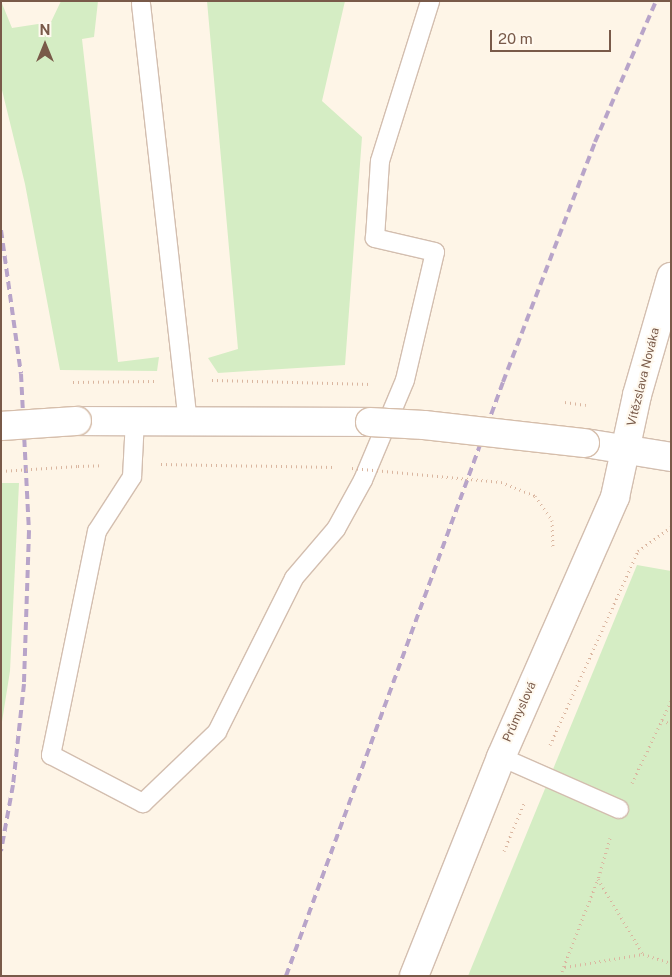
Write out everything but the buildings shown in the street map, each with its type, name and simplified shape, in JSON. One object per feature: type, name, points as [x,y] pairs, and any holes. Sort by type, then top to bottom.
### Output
[{"type":"street","name":"Vítězslava Nováka","points":[[628,450],[637,395],[671,277]]},
{"type":"street","points":[[1,426],[77,421],[135,420],[370,422],[480,430],[671,457]]},
{"type":"street","name":"Průmyslová","points":[[414,976],[501,757],[616,497],[628,450]]},
{"type":"lane","points":[[135,420],[132,477],[97,531],[51,755],[143,803],[217,732],[294,578],[336,529],[363,480],[405,380],[435,252],[375,238],[376,219],[380,161],[430,1]]},
{"type":"lane","points":[[141,4],[188,420]]},
{"type":"lane","points":[[501,757],[620,809]]},
{"type":"path","points":[[73,382],[184,380],[373,384]]},
{"type":"path","points":[[1,471],[132,464],[352,468],[501,482],[535,496]]},
{"type":"path","points":[[560,976],[598,879],[620,809],[671,701]]},
{"type":"path","points":[[662,720],[671,724]]},
{"type":"path","points":[[598,879],[643,954]]},
{"type":"path","points":[[564,967],[643,954],[671,963]]},
{"type":"green space","points":[[1,1],[12,28],[51,22],[61,1],[98,1],[94,37],[82,39],[118,362],[159,357],[157,371],[60,370],[25,184],[1,86]]},
{"type":"green space","points":[[207,1],[345,1],[322,101],[362,137],[345,365],[218,373],[208,358],[238,349]]},
{"type":"green space","points":[[1,483],[19,483],[10,671],[1,728]]},
{"type":"green space","points":[[637,565],[671,571],[671,976],[468,976]]},
{"type":"railway","points":[[286,976],[503,382],[595,142],[656,1]]},
{"type":"railway","points":[[1,230],[21,374],[29,531],[24,684],[13,785],[1,851]]}]
